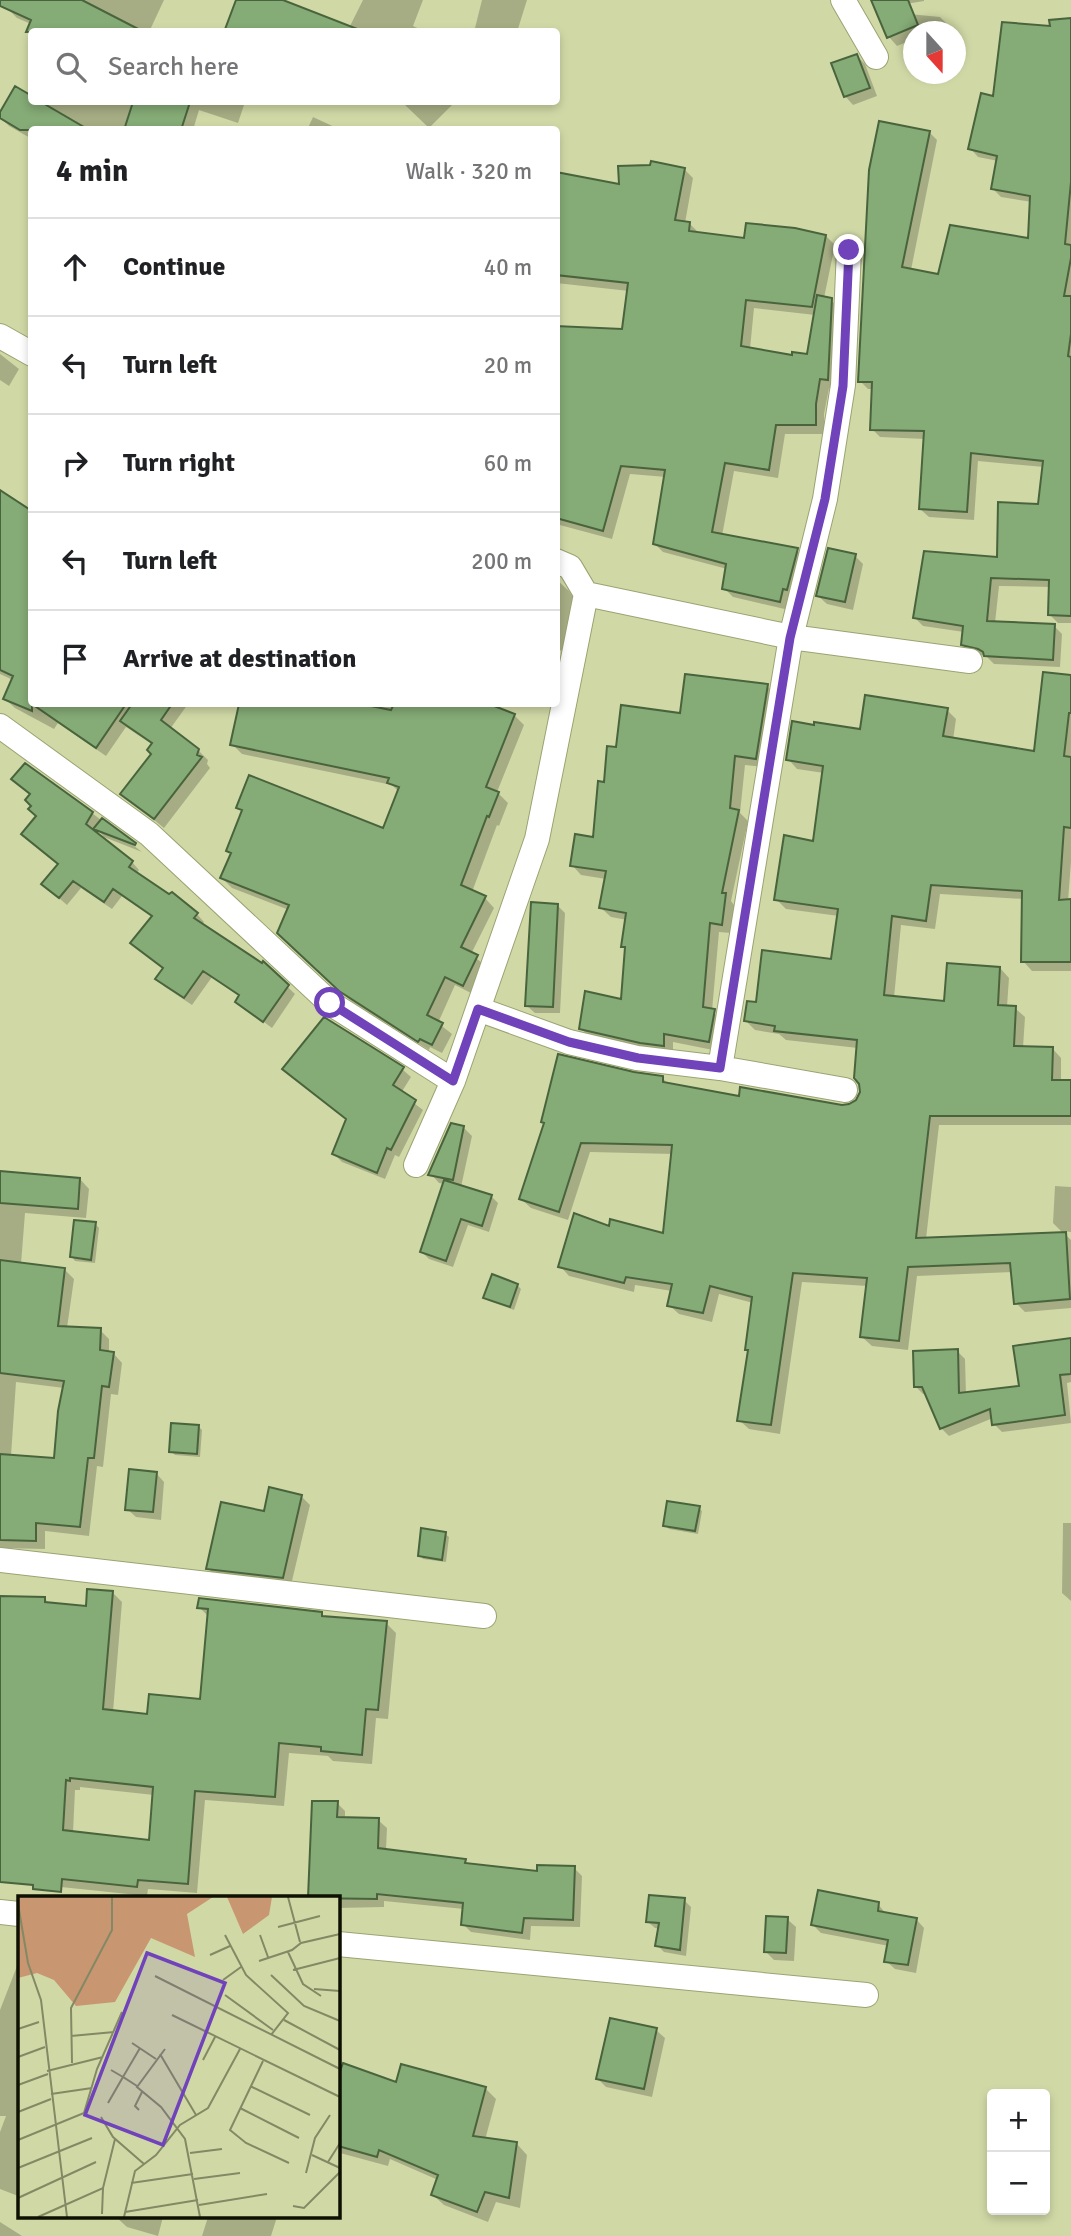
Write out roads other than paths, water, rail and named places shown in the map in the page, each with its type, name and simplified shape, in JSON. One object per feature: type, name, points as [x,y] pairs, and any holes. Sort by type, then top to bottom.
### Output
[{"type":"street","points":[[843,0],[876,57]]},
{"type":"street","points":[[720,1068],[790,638],[825,499],[843,386],[849,250]]},
{"type":"street","points":[[0,336],[28,352]]},
{"type":"street","points":[[416,1165],[453,1081],[537,839],[586,594],[570,567],[560,563]]},
{"type":"street","points":[[586,594],[790,638],[970,661]]},
{"type":"street","points":[[0,726],[149,834],[330,1003],[453,1081]]},
{"type":"street","points":[[478,1009],[569,1042],[638,1058],[720,1068],[845,1090]]},
{"type":"street","points":[[0,1560],[484,1616]]},
{"type":"street","points":[[0,1912],[18,1914]]},
{"type":"street","points":[[340,1944],[866,1995]]}]
